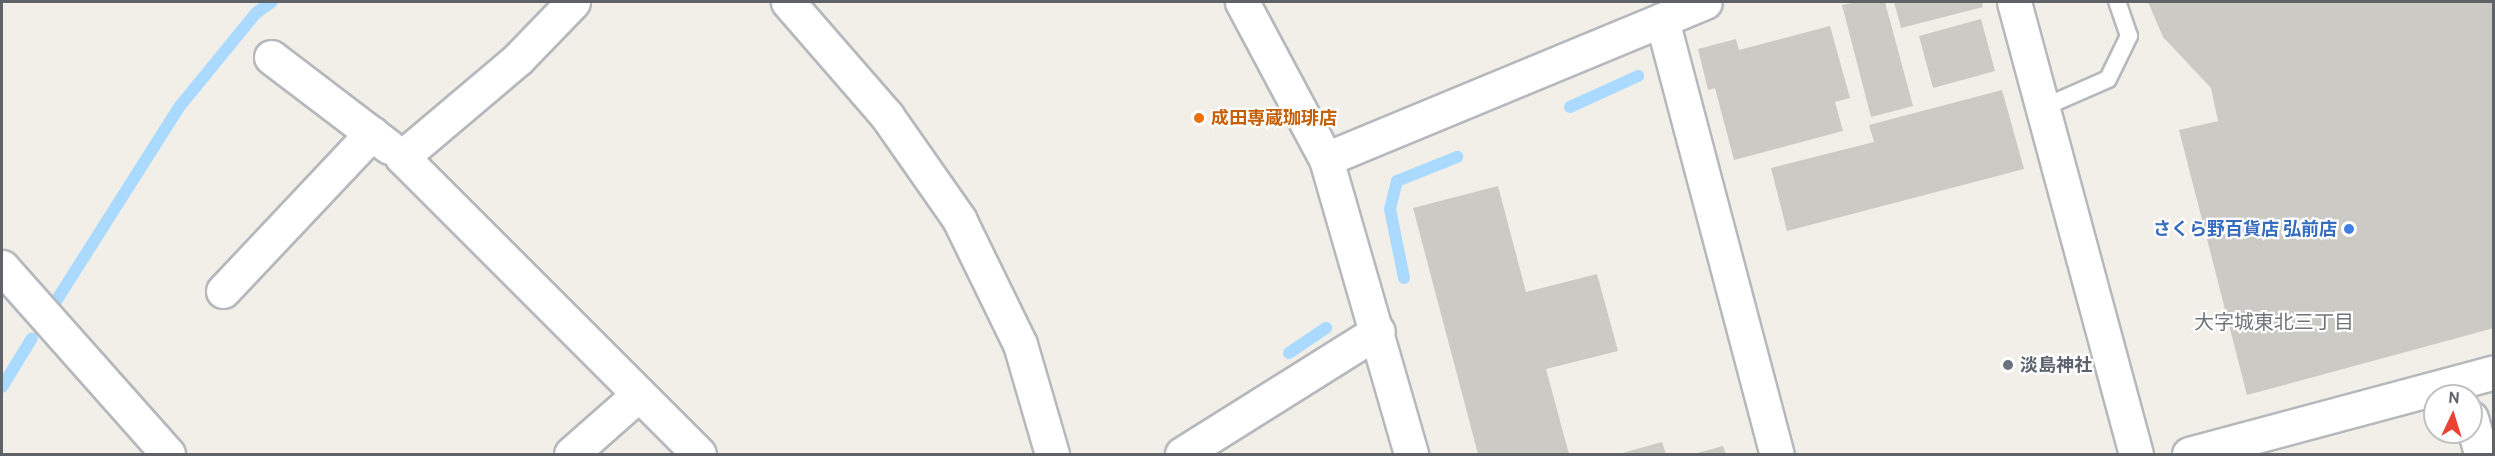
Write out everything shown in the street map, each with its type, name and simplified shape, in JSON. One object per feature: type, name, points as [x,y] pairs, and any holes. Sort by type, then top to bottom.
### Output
[{"type":"street","points":[[402,157],[518,59],[573,2]]},
{"type":"street","points":[[788,2],[887,116],[959,219],[1020,344],[1052,454]]},
{"type":"street","points":[[1242,2],[1326,159],[1378,331],[1411,454]]},
{"type":"street","points":[[1326,159],[1705,2]]},
{"type":"street","points":[[2014,2],[2136,454]]},
{"type":"street","points":[[1662,21],[1777,454]]},
{"type":"street","points":[[271,57],[402,157],[699,454]]},
{"type":"street","points":[[223,291],[372,133]]},
{"type":"street","points":[[2,267],[163,453]]},
{"type":"street","points":[[1182,454],[1378,331]]},
{"type":"street","points":[[2472,384],[2493,372]]},
{"type":"street","points":[[571,454],[638,395]]},
{"type":"street","points":[[2189,454],[2423,398]]},
{"type":"lane","points":[[2042,108],[2108,79],[2128,36],[2117,2]]},
{"type":"building","points":[[1857,2],[1885,2],[1913,106],[1871,117],[1842,5]]},
{"type":"building","points":[[1894,2],[1982,2],[1983,7],[1901,28]]},
{"type":"building","name":"さくら野百貨店 弘前店","points":[[2148,2],[2494,2],[2494,328],[2247,395],[2179,130],[2218,121],[2211,88],[2163,37]]},
{"type":"building","points":[[1981,19],[1995,71],[1933,88],[1919,36]]},
{"type":"building","points":[[1830,26],[1850,98],[1835,102],[1843,131],[1734,160],[1715,88],[1708,90],[1698,49],[1736,39],[1739,50]]},
{"type":"building","points":[[2002,90],[2024,169],[1787,231],[1771,168],[1874,142],[1869,125]]},
{"type":"building","points":[[1498,186],[1526,292],[1597,274],[1618,351],[1546,369],[1569,454],[1478,454],[1413,208]]},
{"type":"building","points":[[1662,442],[1666,454],[1619,454]]},
{"type":"building","points":[[1723,446],[1726,454],[1694,454]]},
{"type":"waterway","points":[[51,309],[180,106],[256,13],[272,2]]},
{"type":"waterway","points":[[1570,107],[1638,76]]},
{"type":"waterway","points":[[1404,278],[1390,209],[1397,181],[1457,157]]},
{"type":"waterway","points":[[1289,353],[1326,328]]},
{"type":"waterway","points":[[2,387],[32,338]]},
{"type":"place","name":"成田専蔵珈琲店","points":[[1199,118]]},
{"type":"place","name":"さくら野百貨店 弘前店","points":[[2349,229]]},
{"type":"place","name":"淡島神社","points":[[2008,365]]},
{"type":"district","name":"大字城東北三丁目","points":[[2274,322]]}]
